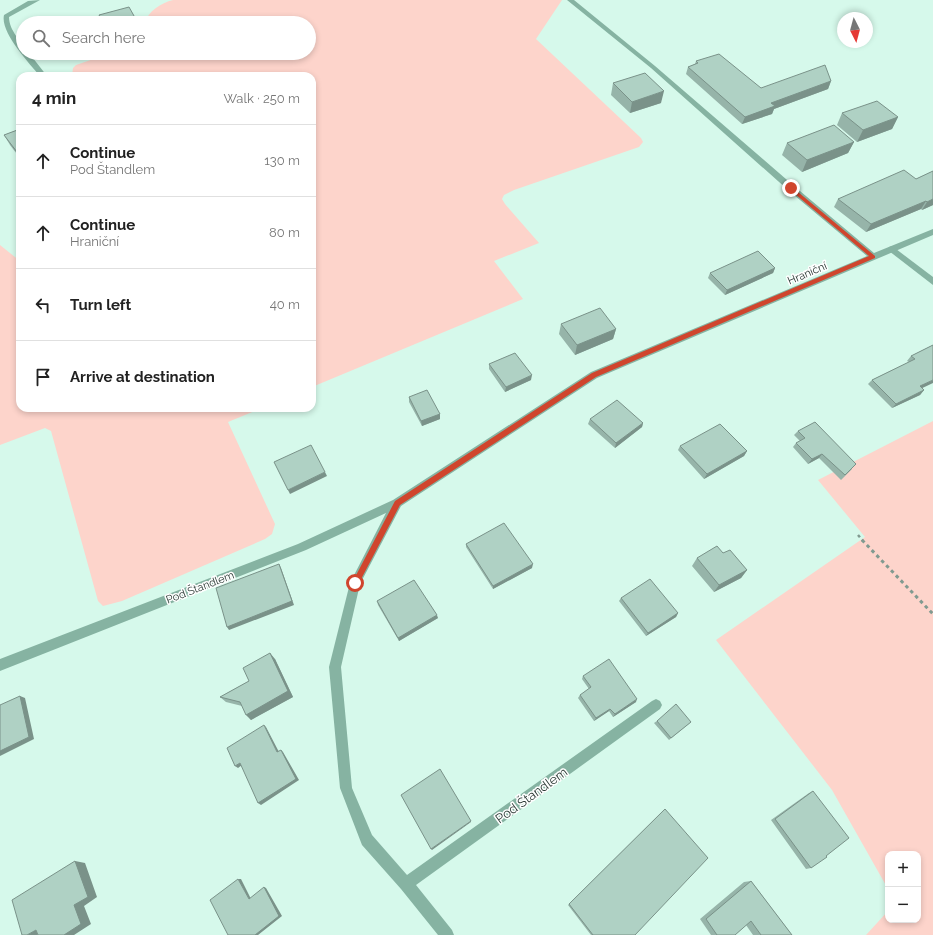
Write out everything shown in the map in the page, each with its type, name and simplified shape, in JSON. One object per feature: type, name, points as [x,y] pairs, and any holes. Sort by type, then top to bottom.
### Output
[{"type":"street","points":[[16,41],[7,29],[5,22],[6,16],[30,2],[37,0]]},
{"type":"street","points":[[570,0],[653,67],[791,188],[873,257]]},
{"type":"street","points":[[31,60],[41,72]]},
{"type":"street","name":"Hraniční","points":[[689,334],[933,232]]},
{"type":"street","points":[[892,249],[933,282]]},
{"type":"street","name":"Pod Štandlem","points":[[0,665],[302,546],[397,503],[594,375],[689,334]]},
{"type":"street","name":"Pod Štandlem","points":[[397,503],[355,583],[335,667],[346,788],[367,840],[406,884],[447,935]]},
{"type":"street","name":"Pod Štandlem","points":[[406,884],[656,705]]},
{"type":"path","points":[[858,535],[933,614]]},
{"type":"shaded area","points":[[173,0],[562,0],[536,39],[641,138],[643,142],[639,147],[514,190],[504,195],[502,199],[505,204],[539,243],[494,261],[523,299],[316,385],[316,72],[72,72],[73,68],[76,65],[91,60],[316,60],[316,16],[148,16],[152,11],[164,3]]},
{"type":"shaded area","points":[[0,245],[16,258],[16,412],[252,412],[228,422],[275,524],[272,534],[265,539],[122,601],[103,606],[98,601],[51,431],[45,428],[0,445]]},
{"type":"shaded area","points":[[933,421],[933,935],[866,935],[885,914],[885,923],[921,923],[921,851],[885,851],[885,884],[832,790],[716,640],[865,537],[818,480]]},
{"type":"building","points":[[129,7],[134,16],[100,16]]},
{"type":"building","points":[[719,54],[761,88],[825,65],[831,81],[771,103],[775,106],[745,117],[688,67],[698,63],[696,61]]},
{"type":"building","points":[[645,73],[664,91],[632,102],[613,83]]},
{"type":"building","points":[[877,101],[898,117],[863,130],[842,113]]},
{"type":"building","points":[[834,125],[854,142],[807,160],[787,143]]},
{"type":"building","points":[[16,130],[16,151],[4,135]]},
{"type":"building","points":[[904,170],[916,179],[933,171],[933,199],[871,224],[838,199]]},
{"type":"building","points":[[758,251],[775,268],[727,290],[710,273]]},
{"type":"building","points":[[600,308],[616,329],[577,345],[561,324]]},
{"type":"building","points":[[933,345],[933,380],[920,386],[924,390],[896,404],[872,380],[915,359],[911,356]]},
{"type":"building","points":[[515,353],[532,375],[506,387],[489,364]]},
{"type":"building","points":[[427,390],[440,414],[421,421],[409,397]]},
{"type":"building","points":[[617,400],[643,423],[616,443],[590,419]]},
{"type":"building","points":[[815,422],[856,464],[845,475],[822,454],[812,459],[796,443],[805,438],[798,431]]},
{"type":"building","points":[[720,424],[747,451],[707,474],[680,446]]},
{"type":"building","points":[[311,445],[325,472],[288,490],[274,462]]},
{"type":"building","points":[[504,523],[533,564],[493,586],[466,544]]},
{"type":"building","points":[[717,546],[723,553],[730,550],[747,570],[719,585],[697,558]]},
{"type":"building","points":[[279,564],[292,601],[227,627],[216,588]]},
{"type":"building","points":[[650,579],[678,613],[648,633],[621,598]]},
{"type":"building","points":[[414,580],[437,615],[398,638],[377,601]]},
{"type":"building","points":[[270,653],[288,691],[246,715],[240,702],[220,697],[249,681],[243,668]]},
{"type":"building","points":[[609,659],[637,699],[615,714],[610,709],[596,718],[580,695],[591,687],[583,676]]},
{"type":"building","points":[[20,696],[29,737],[0,751],[0,705]]},
{"type":"building","points":[[676,704],[691,722],[671,738],[657,721]]},
{"type":"building","points":[[264,725],[277,752],[281,750],[296,779],[258,803],[240,763],[235,766],[227,748]]},
{"type":"building","points":[[440,769],[471,821],[431,849],[401,795]]},
{"type":"building","points":[[813,791],[849,838],[826,856],[827,857],[811,868],[775,819]]},
{"type":"building","points":[[665,809],[708,858],[635,935],[593,935],[569,904]]},
{"type":"building","points":[[75,861],[88,897],[74,905],[81,924],[64,935],[38,935],[36,930],[27,935],[22,935],[12,900]]},
{"type":"building","points":[[238,879],[249,899],[264,887],[279,916],[255,935],[228,935],[210,900]]},
{"type":"building","points":[[751,881],[792,935],[761,935],[751,921],[735,935],[717,935],[706,919]]},
{"type":"route","points":[[355,583],[397,503],[594,375],[873,257],[791,188]]}]
